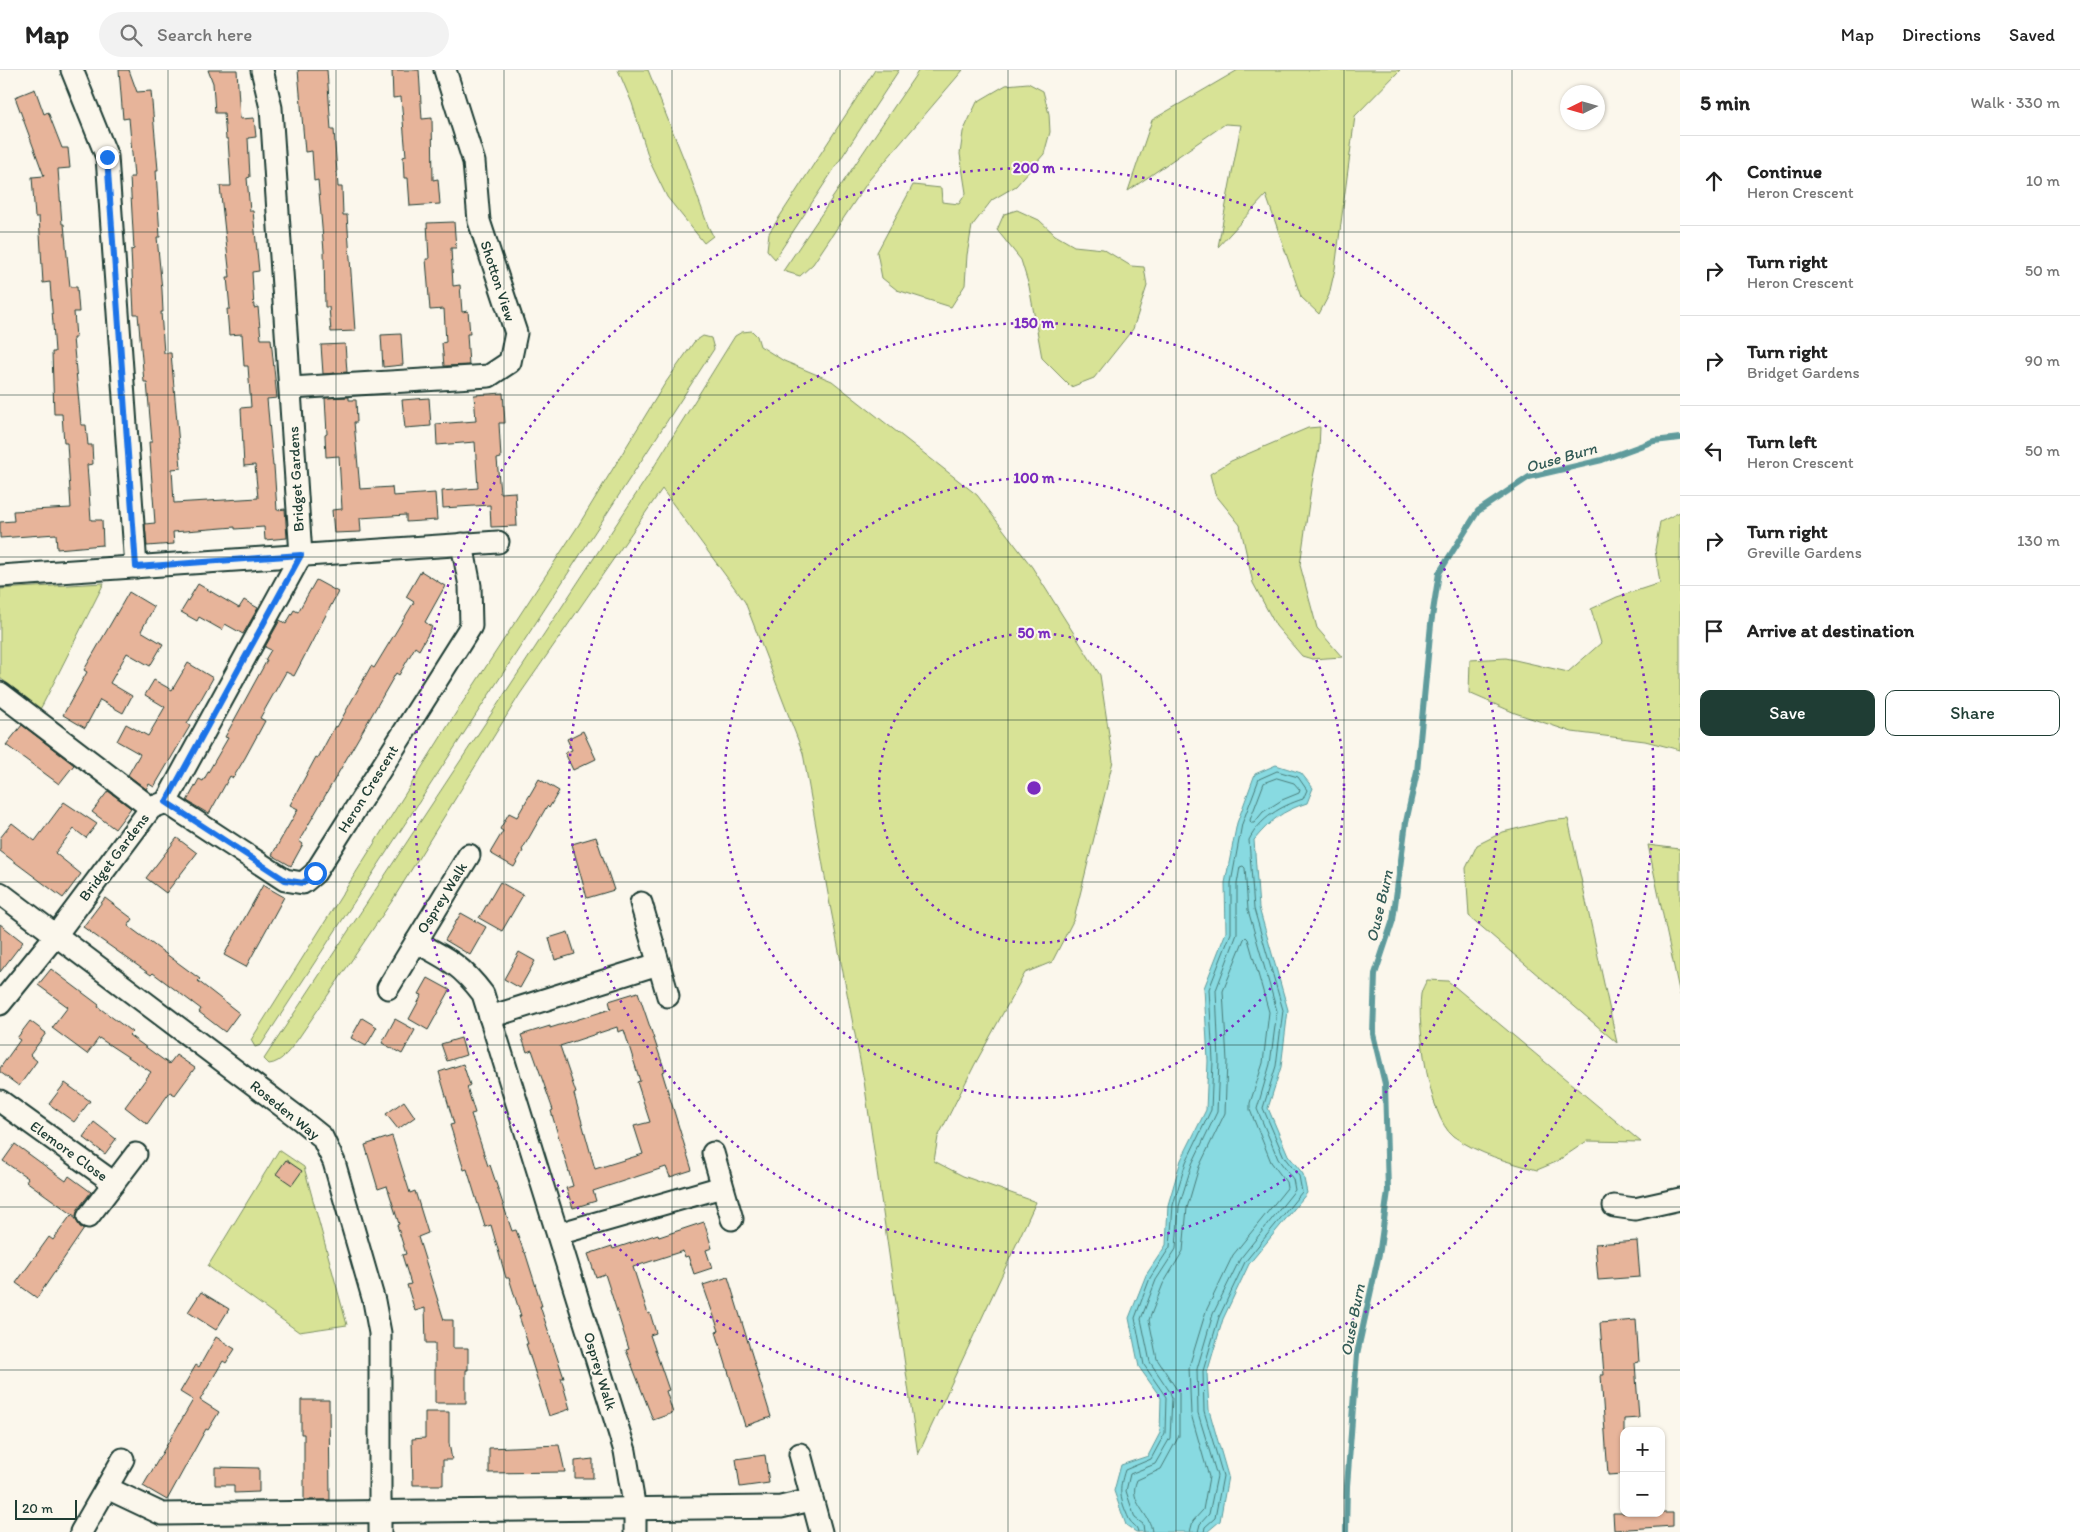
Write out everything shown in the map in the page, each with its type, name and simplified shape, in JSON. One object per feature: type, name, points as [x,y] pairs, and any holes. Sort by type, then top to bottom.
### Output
[{"type":"street","points":[[72,70],[107,157],[136,567]]},
{"type":"street","name":"Bridget Gardens","points":[[0,1004],[159,805],[301,555],[271,108],[262,70]]},
{"type":"street","name":"Shotton View","points":[[291,388],[489,376],[510,362],[516,333],[479,221],[474,162],[445,70]]},
{"type":"street","points":[[0,576],[498,542]]},
{"type":"street","name":"Heron Crescent","points":[[0,693],[159,805],[285,880],[303,883],[315,873],[471,626],[470,586],[462,544]]},
{"type":"street","name":"Osprey Walk","points":[[388,988],[469,855]]},
{"type":"street","name":"Roseden Way","points":[[0,893],[301,1120],[322,1138],[337,1171],[374,1301],[380,1333],[380,1522]]},
{"type":"street","points":[[641,903],[668,996]]},
{"type":"street","name":"Osprey Walk","points":[[416,942],[451,960],[468,974],[483,994],[625,1451],[635,1510],[634,1532]]},
{"type":"street","points":[[490,1017],[658,964]]},
{"type":"street","name":"Elemore Close","points":[[0,1101],[114,1183]]},
{"type":"street","points":[[713,1153],[732,1219]]},
{"type":"street","name":"Elemore Close","points":[[88,1217],[136,1154]]},
{"type":"street","points":[[558,1234],[722,1187]]},
{"type":"street","points":[[1614,1206],[1635,1209],[1680,1199]]},
{"type":"street","points":[[800,1454],[821,1532]]},
{"type":"street","points":[[82,1532],[123,1459]]},
{"type":"street","points":[[107,1488],[162,1514],[380,1522],[635,1510],[781,1507],[811,1500]]},
{"type":"green space","points":[[618,70],[648,70],[713,236],[704,243],[667,197],[650,162],[632,103]]},
{"type":"green space","points":[[875,70],[899,70],[775,259],[767,250],[769,233]]},
{"type":"green space","points":[[919,70],[963,70],[869,180],[813,264],[800,276],[783,271]]},
{"type":"green space","points":[[1238,70],[1400,70],[1355,116],[1335,269],[1329,295],[1319,314],[1301,297],[1266,195],[1218,247],[1241,125],[1225,124],[1128,191],[1152,120]]},
{"type":"green space","points":[[1028,83],[1043,91],[1049,114],[1050,132],[1044,154],[1016,186],[992,200],[972,226],[967,255],[965,285],[951,307],[897,290],[882,278],[877,252],[913,185],[941,188],[942,202],[959,204],[966,193],[960,154],[963,132],[977,102],[1006,85]]},
{"type":"green space","points":[[1017,210],[1039,220],[1055,235],[1074,246],[1103,249],[1131,266],[1144,267],[1147,286],[1133,329],[1094,378],[1071,387],[1042,358],[1029,286],[1021,260],[997,230],[1004,214]]},
{"type":"green space","points":[[752,331],[757,336],[760,346],[784,361],[832,381],[977,495],[1032,567],[1100,675],[1113,761],[1074,919],[1052,962],[1025,973],[975,1064],[938,1137],[934,1161],[963,1176],[1036,1202],[918,1455],[864,1081],[803,753],[745,602],[662,489],[520,694],[392,901],[298,1039],[278,1061],[269,1064],[264,1059],[650,473],[735,336],[742,332]]},
{"type":"green space","points":[[703,336],[711,338],[714,349],[261,1045],[255,1047],[251,1040],[459,708],[578,526],[664,385],[694,342]]},
{"type":"green space","points":[[1320,427],[1319,449],[1312,482],[1300,565],[1317,628],[1342,657],[1312,659],[1302,656],[1276,626],[1253,583],[1240,525],[1215,494],[1210,474],[1231,461],[1308,428]]},
{"type":"green space","points":[[1680,512],[1680,750],[1645,741],[1572,732],[1515,713],[1469,693],[1470,660],[1506,658],[1568,672],[1601,643],[1591,609],[1617,597],[1660,583],[1655,550],[1660,522]]},
{"type":"green space","points":[[104,583],[36,716],[22,706],[20,693],[0,678],[0,589]]},
{"type":"green space","points":[[1568,819],[1617,1043],[1469,916],[1466,868],[1477,845],[1503,832],[1548,821]]},
{"type":"green space","points":[[1648,845],[1680,849],[1680,995]]},
{"type":"green space","points":[[1427,980],[1448,981],[1641,1142],[1587,1141],[1556,1162],[1537,1170],[1483,1153],[1453,1136],[1444,1125],[1437,1110],[1426,1069],[1420,1008],[1421,994]]},
{"type":"green space","points":[[279,1150],[304,1167],[347,1325],[299,1332],[208,1266]]},
{"type":"water","points":[[1276,765],[1301,773],[1313,788],[1307,803],[1277,817],[1254,840],[1259,908],[1288,1010],[1281,1067],[1268,1108],[1288,1155],[1303,1174],[1307,1193],[1249,1264],[1223,1319],[1207,1373],[1209,1410],[1228,1476],[1220,1521],[1207,1532],[1136,1532],[1126,1525],[1114,1491],[1121,1465],[1148,1456],[1160,1433],[1161,1398],[1139,1367],[1129,1318],[1146,1275],[1166,1245],[1168,1205],[1181,1160],[1206,1110],[1208,1061],[1204,988],[1226,932],[1225,883],[1237,823],[1255,774]]},
{"type":"building","points":[[119,70],[129,70],[137,92],[151,91],[158,170],[156,170],[160,237],[157,237],[162,290],[163,312],[161,312],[164,353],[171,353],[181,468],[172,469],[174,503],[258,498],[255,465],[244,466],[241,408],[251,407],[248,366],[244,366],[242,334],[229,335],[227,309],[230,309],[227,277],[230,277],[220,186],[231,186],[228,139],[226,139],[224,113],[215,113],[213,83],[208,70],[237,70],[240,119],[254,118],[256,137],[248,138],[250,177],[247,178],[250,211],[253,211],[259,271],[252,272],[254,308],[258,307],[261,339],[271,339],[277,398],[267,399],[277,510],[285,509],[287,538],[265,540],[264,527],[235,529],[235,527],[173,532],[174,544],[147,546],[145,524],[155,523],[149,442],[152,442],[147,382],[144,382],[138,314],[134,314],[131,250],[134,249],[130,177],[134,177],[129,118],[123,119]]},
{"type":"building","points":[[298,70],[327,70],[331,130],[334,130],[338,187],[342,187],[343,215],[347,215],[355,331],[331,332],[329,307],[325,307],[324,251],[318,180],[314,181],[312,151],[305,152]]},
{"type":"building","points":[[392,70],[419,70],[422,119],[432,118],[433,180],[438,179],[440,204],[410,206],[408,178],[404,178],[403,157],[406,156],[401,97],[393,98]]},
{"type":"building","points":[[35,89],[44,114],[48,112],[62,148],[68,148],[70,168],[58,169],[62,224],[64,224],[70,287],[77,287],[79,312],[74,312],[76,338],[73,338],[81,425],[86,425],[88,445],[92,445],[93,464],[87,465],[91,520],[102,520],[103,545],[57,549],[56,534],[0,538],[0,522],[14,521],[13,511],[71,508],[67,443],[64,443],[62,414],[54,414],[52,352],[55,352],[50,282],[43,283],[39,217],[35,217],[32,177],[44,176],[15,97]]},
{"type":"building","points":[[454,222],[456,248],[451,248],[453,286],[460,285],[462,312],[468,311],[470,334],[467,334],[469,365],[444,366],[442,343],[446,342],[444,309],[430,310],[426,259],[429,259],[427,223]]},
{"type":"building","points":[[401,334],[403,365],[383,367],[381,335]]},
{"type":"building","points":[[345,344],[347,372],[323,374],[321,345]]},
{"type":"building","points":[[503,393],[505,423],[499,423],[501,458],[497,459],[500,493],[515,492],[517,526],[491,527],[490,505],[443,508],[442,491],[478,488],[475,442],[437,445],[436,424],[476,421],[474,395]]},
{"type":"building","points":[[349,397],[349,400],[356,400],[357,422],[354,422],[360,489],[392,487],[393,496],[435,493],[437,520],[406,522],[406,515],[360,518],[361,532],[334,533],[332,510],[342,509],[339,456],[326,457],[325,398]]},
{"type":"building","points":[[429,398],[431,426],[405,428],[402,400]]},
{"type":"building","points":[[421,571],[445,586],[425,622],[432,627],[419,650],[415,647],[399,675],[396,673],[299,841],[303,844],[291,866],[272,855],[298,809],[290,805],[316,757],[318,758],[335,726],[337,727],[371,666],[374,668],[414,602],[406,597]]},
{"type":"building","points":[[316,580],[338,592],[294,676],[286,672],[260,718],[265,721],[245,758],[233,778],[230,776],[209,814],[187,801],[199,779],[203,781],[228,738],[225,737],[267,660],[265,660],[271,650],[265,647],[280,620],[286,624],[294,610],[298,612]]},
{"type":"building","points":[[198,584],[239,608],[244,600],[258,608],[243,634],[225,624],[222,630],[199,617],[197,621],[181,612]]},
{"type":"building","points":[[129,592],[154,607],[141,631],[163,644],[150,666],[127,653],[110,683],[132,696],[123,713],[100,700],[85,728],[63,715],[87,672],[84,670]]},
{"type":"building","points":[[188,663],[213,678],[187,724],[190,726],[154,787],[149,784],[146,789],[128,775],[140,754],[117,741],[126,724],[148,736],[165,707],[145,695],[154,680],[172,690]]},
{"type":"building","points":[[22,725],[74,765],[59,784],[6,745]]},
{"type":"building","points":[[583,731],[596,759],[573,770],[565,753],[572,750],[567,739]]},
{"type":"building","points":[[539,779],[559,791],[549,808],[547,806],[514,867],[490,853],[503,831],[500,829],[509,813],[517,817]]},
{"type":"building","points":[[108,791],[131,808],[115,829],[92,812]]},
{"type":"building","points":[[64,802],[97,824],[86,838],[74,829],[55,853],[81,874],[63,898],[0,851],[0,838],[12,823],[35,841]]},
{"type":"building","points":[[596,837],[614,890],[587,898],[572,844]]},
{"type":"building","points":[[177,838],[197,853],[166,893],[146,878]]},
{"type":"building","points":[[500,882],[523,895],[502,931],[479,918]]},
{"type":"building","points":[[263,885],[284,897],[246,967],[224,955]]},
{"type":"building","points":[[105,898],[133,919],[128,926],[200,979],[198,981],[239,1013],[225,1032],[199,1012],[201,1009],[153,973],[151,975],[83,927]]},
{"type":"building","points":[[461,913],[486,927],[470,955],[445,940]]},
{"type":"building","points":[[0,924],[23,942],[0,972]]},
{"type":"building","points":[[568,932],[575,954],[555,960],[549,938]]},
{"type":"building","points":[[519,952],[535,961],[520,988],[504,979]]},
{"type":"building","points":[[51,969],[132,1032],[129,1035],[169,1064],[176,1055],[195,1068],[175,1095],[170,1092],[147,1124],[125,1107],[151,1072],[99,1038],[87,1054],[52,1028],[68,1007],[38,985]]},
{"type":"building","points":[[428,978],[450,990],[428,1030],[409,1019],[422,995],[419,994]]},
{"type":"building","points":[[638,992],[665,1071],[662,1072],[692,1170],[670,1177],[666,1167],[593,1191],[596,1201],[573,1208],[566,1188],[573,1186],[551,1111],[553,1110],[532,1050],[527,1052],[521,1035],[611,1009],[609,1001]],"holes":[[[617,1027],[618,1032],[624,1030],[640,1081],[637,1082],[650,1122],[634,1126],[643,1154],[595,1169],[574,1094],[576,1093],[560,1046]]]},
{"type":"building","points":[[362,1018],[377,1027],[366,1046],[351,1038]]},
{"type":"building","points":[[395,1019],[415,1030],[402,1054],[382,1043]]},
{"type":"building","points":[[30,1021],[46,1033],[30,1055],[37,1061],[19,1086],[0,1072],[0,1068],[20,1040],[17,1038]]},
{"type":"building","points":[[461,1038],[466,1055],[447,1061],[441,1044]]},
{"type":"building","points":[[463,1064],[470,1085],[467,1087],[475,1113],[471,1114],[512,1231],[516,1230],[525,1252],[542,1306],[540,1306],[564,1378],[561,1378],[570,1409],[549,1416],[526,1344],[528,1344],[519,1316],[521,1316],[509,1278],[506,1278],[491,1225],[485,1227],[467,1169],[464,1170],[450,1125],[454,1124],[439,1072]]},
{"type":"building","points":[[65,1083],[90,1101],[74,1122],[49,1104]]},
{"type":"building","points":[[404,1101],[415,1117],[398,1129],[386,1114]]},
{"type":"building","points":[[94,1122],[116,1139],[105,1154],[83,1137]]},
{"type":"building","points":[[392,1136],[410,1193],[415,1191],[428,1233],[418,1237],[444,1320],[453,1320],[453,1348],[468,1348],[466,1403],[435,1403],[435,1343],[426,1343],[425,1308],[415,1311],[407,1285],[411,1284],[402,1255],[406,1254],[397,1225],[399,1224],[387,1186],[378,1189],[365,1145]]},
{"type":"building","points":[[15,1144],[66,1181],[69,1176],[91,1192],[78,1209],[76,1217],[26,1181],[28,1178],[3,1161]]},
{"type":"building","points":[[286,1160],[302,1171],[292,1185],[276,1174]]},
{"type":"building","points":[[71,1215],[76,1219],[80,1227],[84,1229],[37,1298],[16,1283],[49,1237],[53,1240]]},
{"type":"building","points":[[704,1222],[712,1248],[706,1250],[712,1268],[694,1274],[688,1256],[685,1257],[683,1251],[633,1267],[656,1333],[650,1335],[669,1390],[666,1391],[673,1413],[653,1420],[626,1350],[629,1349],[605,1274],[596,1277],[588,1254],[612,1246],[613,1249],[658,1234],[659,1237]]},
{"type":"building","points":[[1637,1241],[1640,1277],[1598,1280],[1595,1244]]},
{"type":"building","points":[[728,1277],[771,1417],[745,1426],[716,1332],[719,1331],[703,1285]]},
{"type":"building","points":[[201,1292],[229,1309],[216,1330],[188,1312]]},
{"type":"building","points":[[1636,1320],[1639,1362],[1635,1363],[1639,1418],[1624,1419],[1624,1427],[1620,1427],[1620,1474],[1608,1475],[1601,1375],[1604,1375],[1600,1323]]},
{"type":"building","points":[[216,1337],[235,1349],[226,1363],[223,1361],[200,1400],[219,1412],[208,1430],[206,1429],[167,1500],[143,1486],[193,1400],[180,1392],[196,1365],[199,1367]]},
{"type":"building","points":[[301,1400],[329,1400],[330,1500],[304,1500],[304,1434],[301,1434]]},
{"type":"building","points":[[425,1412],[449,1412],[449,1443],[452,1460],[443,1460],[443,1485],[413,1485],[412,1439],[425,1438]]},
{"type":"building","points":[[559,1445],[565,1472],[489,1473],[489,1448]]},
{"type":"building","points":[[765,1455],[769,1483],[740,1487],[736,1459]]},
{"type":"building","points":[[593,1459],[593,1478],[575,1478],[575,1461]]},
{"type":"building","points":[[215,1467],[259,1468],[259,1492],[234,1493],[234,1485],[215,1485]]},
{"type":"building","points":[[1613,1513],[1620,1513],[1620,1517],[1665,1517],[1665,1513],[1673,1513],[1673,1526],[1614,1530]]},
{"type":"waterway","name":"Ouse Burn","points":[[1346,1532],[1347,1486],[1357,1354],[1380,1249],[1388,1191],[1385,1084],[1373,1034],[1375,974],[1393,920],[1406,822],[1417,772],[1431,624],[1439,573],[1478,511],[1529,477],[1602,460],[1654,441],[1680,438]]},
{"type":"route","points":[[107,157],[136,567],[301,555],[166,802],[285,880],[303,883],[315,873]]}]
